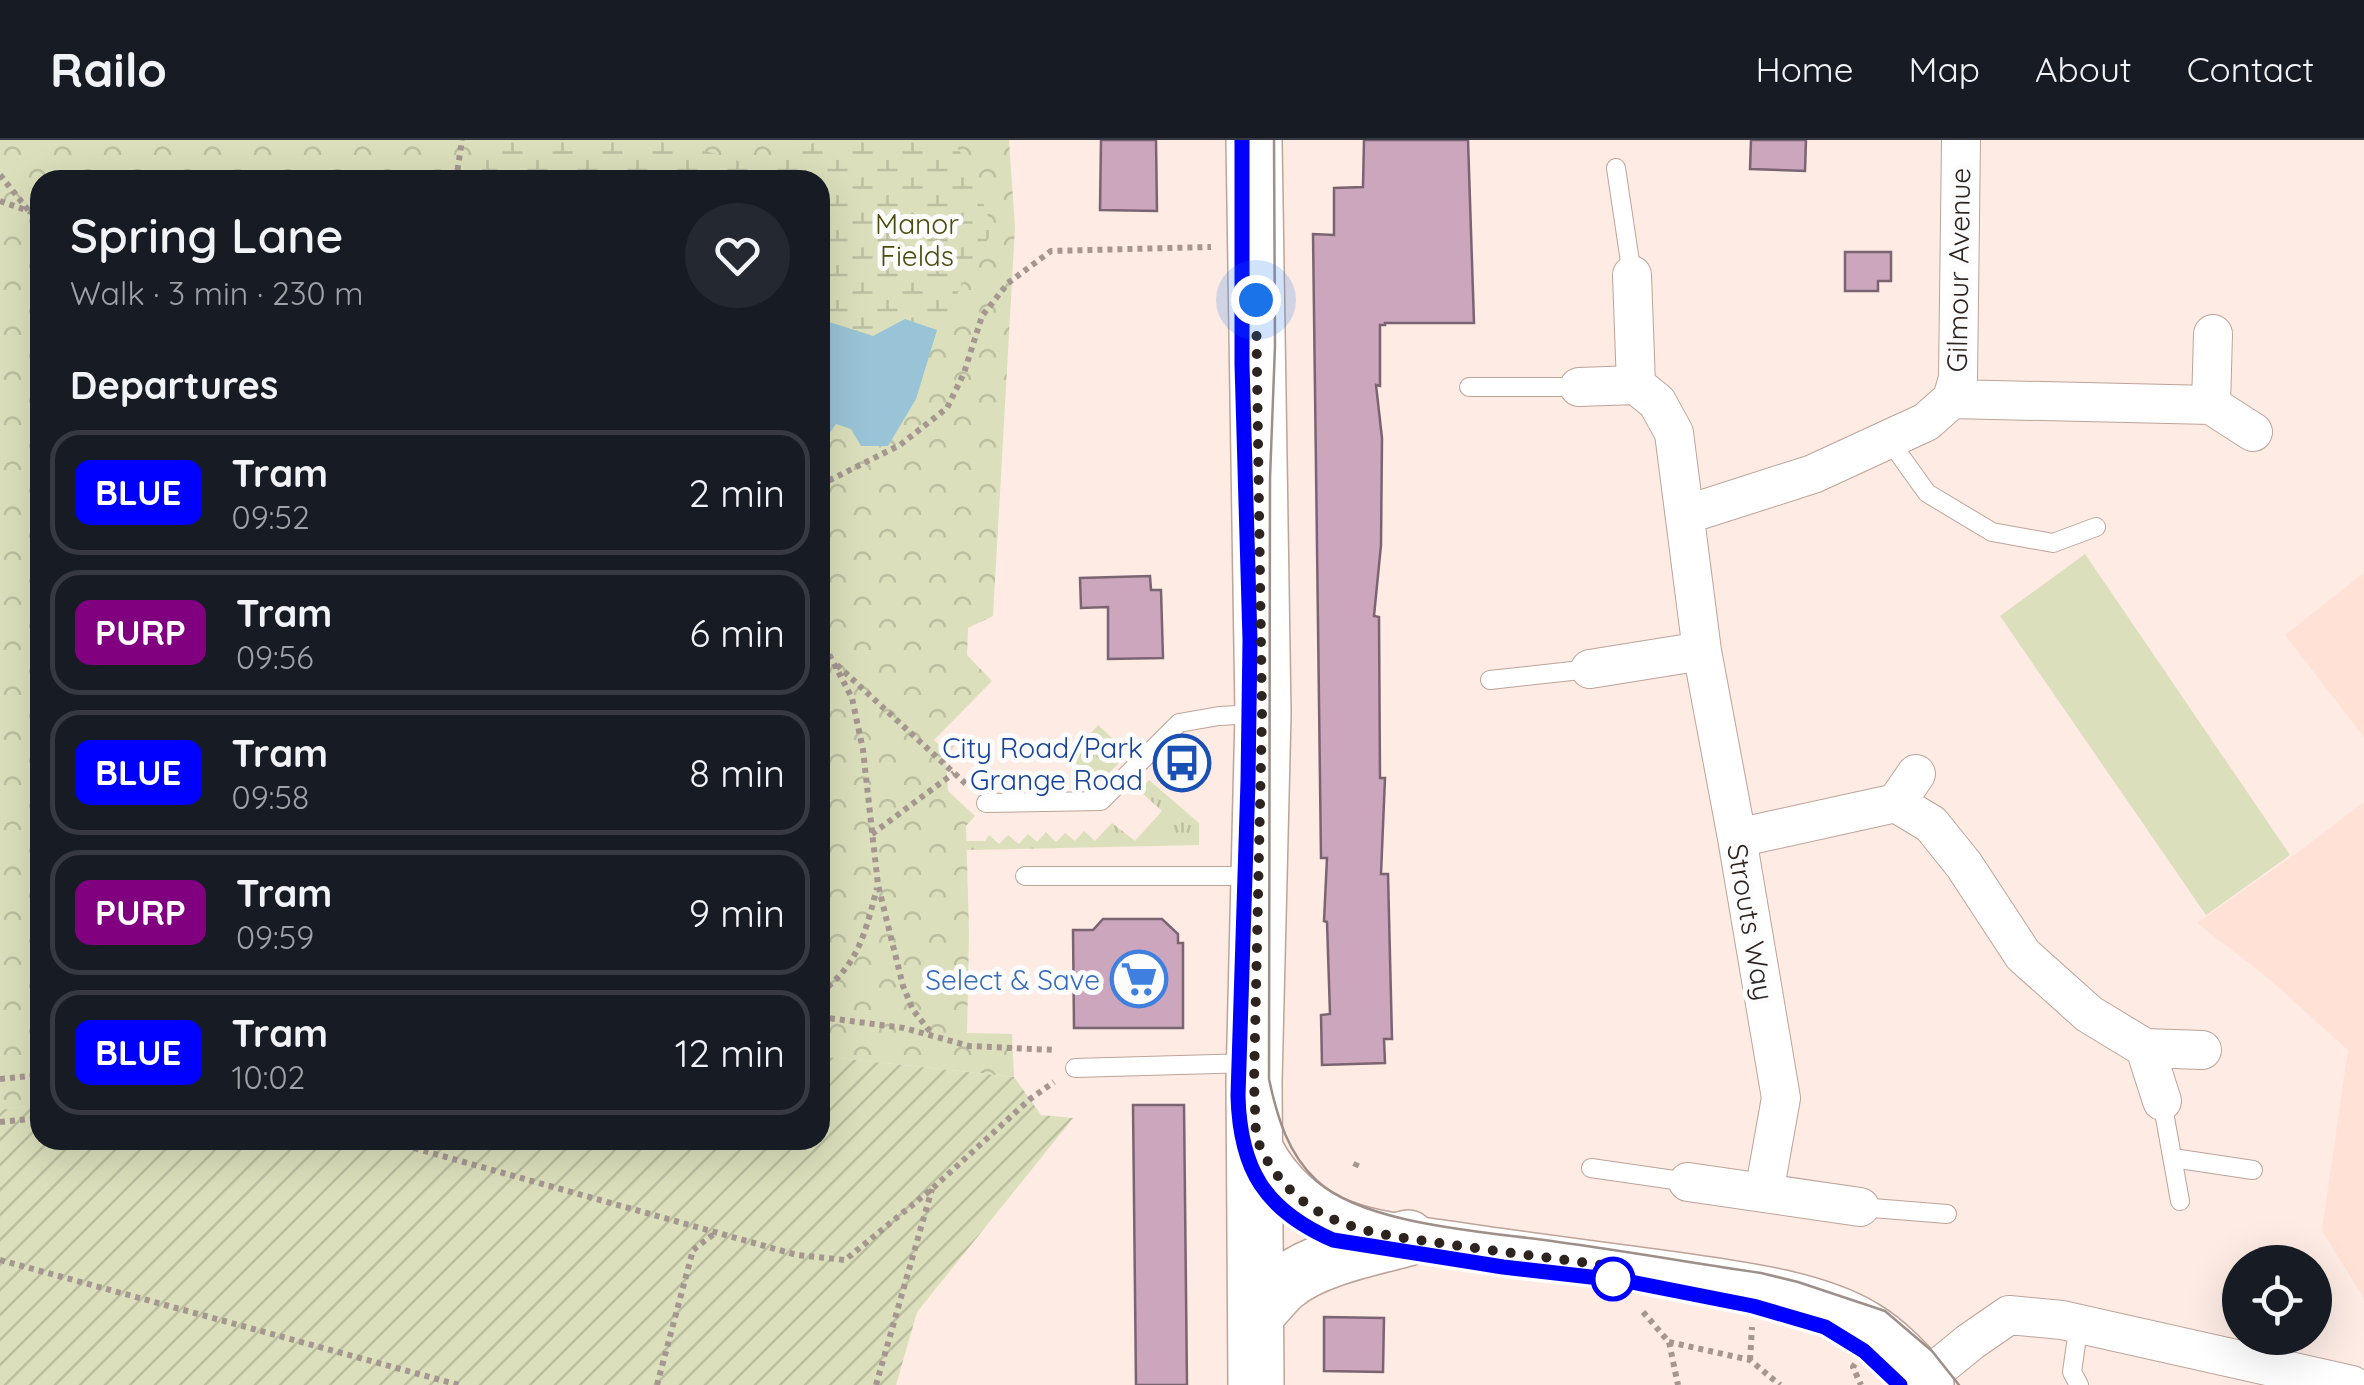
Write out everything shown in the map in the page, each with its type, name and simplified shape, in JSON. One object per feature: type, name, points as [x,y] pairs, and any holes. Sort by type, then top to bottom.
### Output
[{"type":"main road","points":[[1254,140],[1262,714],[1254,1062],[1256,1385]]},
{"type":"main road","points":[[1256,1314],[1284,1284],[1310,1269],[1408,1238]]},
{"type":"street","name":"Gilmour Avenue","points":[[1686,515],[1813,474],[1926,422],[1952,398],[1958,378],[1961,140]]},
{"type":"street","points":[[1579,388],[1636,385],[1632,275]]},
{"type":"street","points":[[2213,334],[2211,405],[2253,432]]},
{"type":"street","name":"Strouts Way","points":[[1636,385],[1657,402],[1674,433],[1702,651],[1780,1098],[1764,1193]]},
{"type":"street","name":"Gilmour Avenue","points":[[1952,398],[2211,405]]},
{"type":"street","points":[[1590,669],[1702,651]]},
{"type":"street","points":[[1737,838],[1906,789],[1964,866],[2023,955],[2090,1014],[2146,1048],[2202,1050]]},
{"type":"street","points":[[2146,1048],[2162,1102]]},
{"type":"street","points":[[1256,1136],[1263,1156],[1286,1184],[1314,1209],[1361,1230],[1758,1287],[1862,1321],[1880,1333],[1919,1372],[2010,1315],[2079,1323],[2352,1385]]},
{"type":"street","points":[[1688,1182],[1860,1207]]},
{"type":"lane","points":[[1616,168],[1632,275]]},
{"type":"lane","points":[[1470,386],[1579,388]]},
{"type":"lane","points":[[1889,440],[1927,493],[1992,532],[2053,543],[2096,527]]},
{"type":"lane","points":[[1490,680],[1590,669]]},
{"type":"lane","points":[[986,802],[1100,801],[1178,723],[1262,714]]},
{"type":"lane","points":[[1025,876],[1260,876]]},
{"type":"lane","points":[[1075,1068],[1254,1062]]},
{"type":"lane","points":[[2162,1102],[2180,1201]]},
{"type":"lane","points":[[2173,1158],[2252,1170]]},
{"type":"lane","points":[[1591,1168],[1688,1182]]},
{"type":"lane","points":[[1860,1207],[1947,1214]]},
{"type":"lane","points":[[2079,1323],[2072,1372],[2079,1385]]},
{"type":"path","points":[[458,170],[462,140]]},
{"type":"path","points":[[0,175],[29,211]]},
{"type":"path","points":[[0,201],[29,211]]},
{"type":"path","points":[[830,481],[900,446],[948,408],[964,374],[982,316],[1008,283],[1051,250],[1222,247]]},
{"type":"path","points":[[830,656],[852,698],[864,750],[878,884],[904,986],[912,1010],[933,1036]]},
{"type":"path","points":[[832,660],[986,802]]},
{"type":"path","points":[[872,834],[954,773]]},
{"type":"path","points":[[830,986],[852,962],[864,938],[878,884]]},
{"type":"path","points":[[421,1150],[797,1255],[844,1260],[933,1188],[1030,1099],[1075,1068],[1074,1050],[969,1046],[904,1028],[830,1018]]},
{"type":"path","points":[[0,1079],[30,1076]]},
{"type":"path","points":[[0,1122],[30,1119]]},
{"type":"path","points":[[876,1385],[933,1188]]},
{"type":"path","points":[[657,1385],[692,1250],[716,1232]]},
{"type":"path","points":[[0,1260],[459,1385]]},
{"type":"path","points":[[1636,1305],[1669,1342],[1678,1385]]},
{"type":"path","points":[[1750,1360],[1752,1320]]},
{"type":"path","points":[[1669,1342],[1750,1360],[1780,1385]]},
{"type":"path","points":[[1854,1366],[1861,1385]]},
{"type":"shaded area","points":[[2364,573],[2364,737],[2285,635]]},
{"type":"shaded area","points":[[2364,802],[2364,1298],[2322,1231],[2348,1050],[2268,978],[2197,923]]},
{"type":"green space","name":"Manor Fields","points":[[0,140],[1009,140],[1015,228],[993,616],[968,628],[967,655],[992,681],[934,740],[941,747],[955,745],[946,759],[948,791],[975,816],[966,826],[967,1033],[1012,1034],[1014,1077],[830,1057],[830,170],[30,170],[30,1106],[0,1110]]},
{"type":"green space","points":[[491,140],[669,140],[758,167],[821,140],[953,140],[973,175],[993,230],[937,330],[905,319],[874,336],[830,322],[830,170],[482,170]]},
{"type":"green space","points":[[2085,554],[2290,855],[2206,915],[2000,616]]},
{"type":"green space","points":[[1098,725],[1128,753],[1099,784],[1069,757]]},
{"type":"green space","points":[[1149,780],[1199,823],[1199,845],[967,850],[966,841],[985,841],[989,835],[999,844],[1008,835],[1019,844],[1028,834],[1037,842],[1046,832],[1056,842],[1065,833],[1075,841],[1084,831],[1095,841],[1112,823],[1135,841],[1162,811],[1142,793]]},
{"type":"green space","points":[[830,1057],[1014,1077],[1041,1115],[1073,1118],[917,1312],[896,1385],[0,1385],[0,1110],[30,1106],[30,1150],[830,1150]]},
{"type":"water","points":[[905,319],[937,330],[916,399],[888,446],[861,446],[851,429],[836,424],[830,433],[830,322],[873,336]]},
{"type":"building","points":[[1101,140],[1156,140],[1157,211],[1100,210]]},
{"type":"building","points":[[1364,140],[1468,140],[1474,323],[1380,325],[1380,386],[1376,385],[1382,438],[1381,545],[1374,616],[1379,617],[1380,778],[1385,778],[1381,874],[1388,874],[1392,1039],[1384,1039],[1385,1063],[1322,1065],[1321,1015],[1330,1014],[1324,921],[1327,858],[1321,858],[1313,234],[1334,235],[1334,188],[1363,187]]},
{"type":"building","points":[[1751,140],[1806,140],[1805,171],[1750,169]]},
{"type":"building","points":[[1845,252],[1891,252],[1891,281],[1878,281],[1878,291],[1845,291]]},
{"type":"building","points":[[1150,576],[1151,590],[1161,590],[1163,658],[1108,659],[1108,607],[1081,608],[1080,578]]},
{"type":"building","points":[[1103,919],[1162,919],[1178,934],[1178,943],[1183,943],[1183,1028],[1074,1028],[1073,930],[1093,930]]},
{"type":"building","points":[[1133,1105],[1184,1105],[1187,1385],[1136,1385]]},
{"type":"building","points":[[1324,1317],[1384,1318],[1383,1372],[1324,1371]]},
{"type":"tram line","points":[[1242,140],[1242,364],[1250,640],[1238,1097],[1244,1146],[1252,1166],[1274,1201],[1333,1240],[1503,1267],[1626,1281],[1753,1306],[1825,1327],[1864,1351],[1900,1385]]},
{"type":"tram line","name":"BLUE","points":[[1242,140],[1242,364],[1250,640],[1238,1096],[1241,1140],[1255,1176],[1267,1195],[1288,1215],[1333,1240],[1503,1267],[1626,1281],[1753,1306],[1825,1327],[1864,1351],[1900,1385]]},
{"type":"tram line","points":[[1274,140],[1269,1079],[1291,1147],[1317,1181],[1339,1196],[1398,1217],[1761,1273],[1885,1311],[1932,1351],[1959,1385]]},
{"type":"place","name":"City Road/Park Grange Road","points":[[1182,763]]},
{"type":"place","name":"Select & Save","points":[[1139,979]]},
{"type":"route","points":[[1256,300],[1262,714],[1254,1082],[1258,1144],[1273,1171],[1298,1196],[1320,1212],[1361,1230],[1623,1268],[1613,1279]]}]
